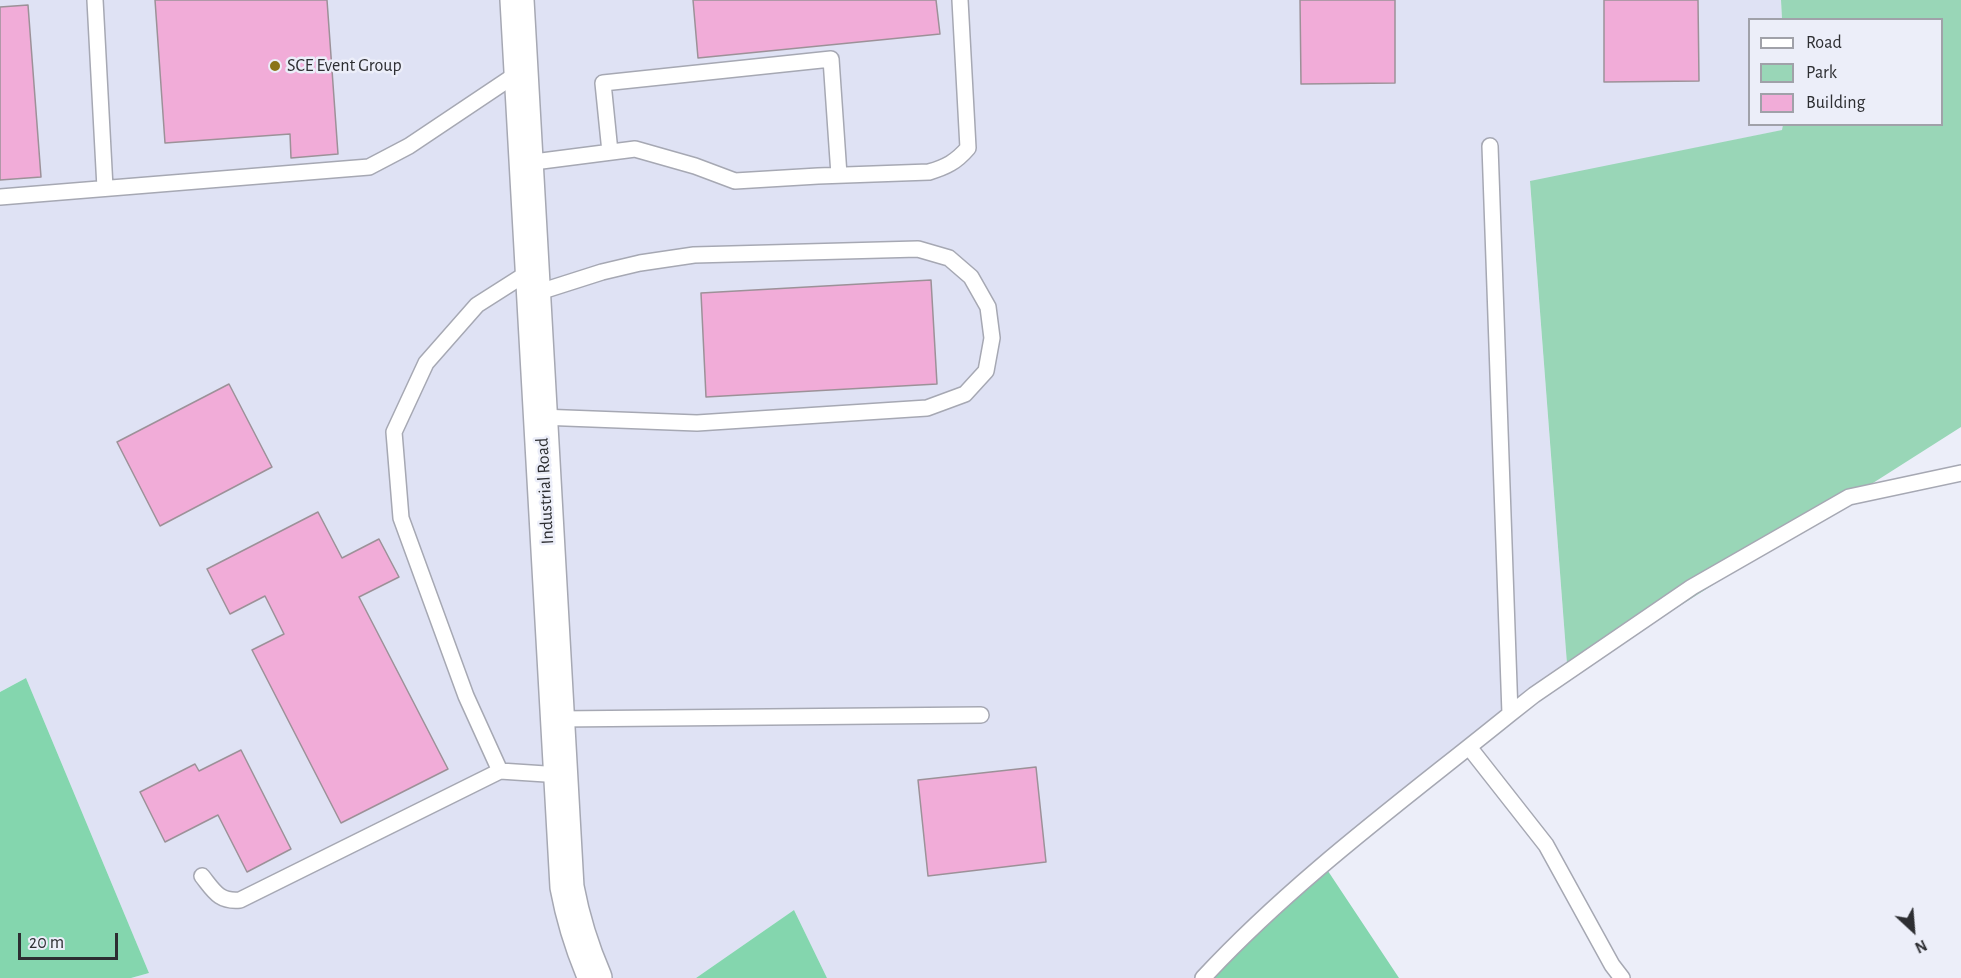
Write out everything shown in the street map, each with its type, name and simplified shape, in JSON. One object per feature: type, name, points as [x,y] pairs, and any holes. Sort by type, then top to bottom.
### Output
[{"type":"street","name":"Industrial Road","points":[[517,0],[567,887],[584,951],[596,978]]},
{"type":"lane","points":[[95,0],[105,188]]},
{"type":"lane","points":[[526,163],[635,148],[735,181],[929,172],[946,167],[968,148],[960,0]]},
{"type":"lane","points":[[610,152],[603,82],[831,59],[838,175]]},
{"type":"lane","points":[[0,197],[369,167],[409,146],[521,70]]},
{"type":"lane","points":[[1490,147],[1510,714]]},
{"type":"lane","points":[[500,771],[466,696],[401,518],[394,432],[426,363],[477,305],[533,282],[694,255],[918,249],[949,258],[971,277],[988,307],[992,338],[986,371],[965,394],[927,408],[697,423],[540,417]]},
{"type":"lane","points":[[1203,978],[1229,950],[1321,866],[1510,714],[1534,695],[1692,587],[1849,497],[1961,473]]},
{"type":"lane","points":[[557,719],[981,715]]},
{"type":"lane","points":[[1469,747],[1546,844],[1622,978]]},
{"type":"lane","points":[[201,876],[218,896],[228,901],[240,900],[500,771],[561,776]]},
{"type":"shaded area","points":[[0,0],[1781,0],[1782,18],[1748,18],[1748,126],[1783,126],[1783,130],[1530,182],[1568,677],[1322,862],[1207,978],[827,978],[794,910],[696,978],[131,978],[149,973],[26,678],[0,692]]},
{"type":"green space","points":[[1781,0],[1961,0],[1961,427],[1568,677],[1530,181],[1782,130],[1783,126],[1943,126],[1943,18],[1782,18]]},
{"type":"green space","points":[[26,678],[149,973],[131,978],[0,978],[0,692]]},
{"type":"green space","points":[[1322,862],[1399,978],[1207,978]]},
{"type":"green space","points":[[794,910],[827,978],[696,978]]},
{"type":"building","points":[[155,0],[327,0],[338,154],[291,158],[290,134],[165,143]]},
{"type":"building","points":[[693,0],[936,0],[940,34],[698,58]]},
{"type":"building","points":[[1300,0],[1395,0],[1395,83],[1301,84]]},
{"type":"building","points":[[1604,0],[1698,0],[1699,81],[1604,82]]},
{"type":"building","points":[[28,5],[41,177],[0,180],[0,7]]},
{"type":"building","points":[[931,280],[937,384],[706,397],[701,293]]},
{"type":"building","points":[[229,384],[272,467],[160,526],[117,442]]},
{"type":"building","points":[[318,512],[342,558],[379,539],[399,577],[359,597],[448,769],[341,823],[252,650],[284,634],[265,596],[230,614],[207,569]]},
{"type":"building","points":[[241,750],[291,849],[247,872],[218,815],[165,842],[140,792],[195,764],[199,771]]},
{"type":"building","points":[[1036,767],[1046,862],[928,876],[918,780]]},
{"type":"place","name":"SCE Event Group","points":[[275,66]]}]
